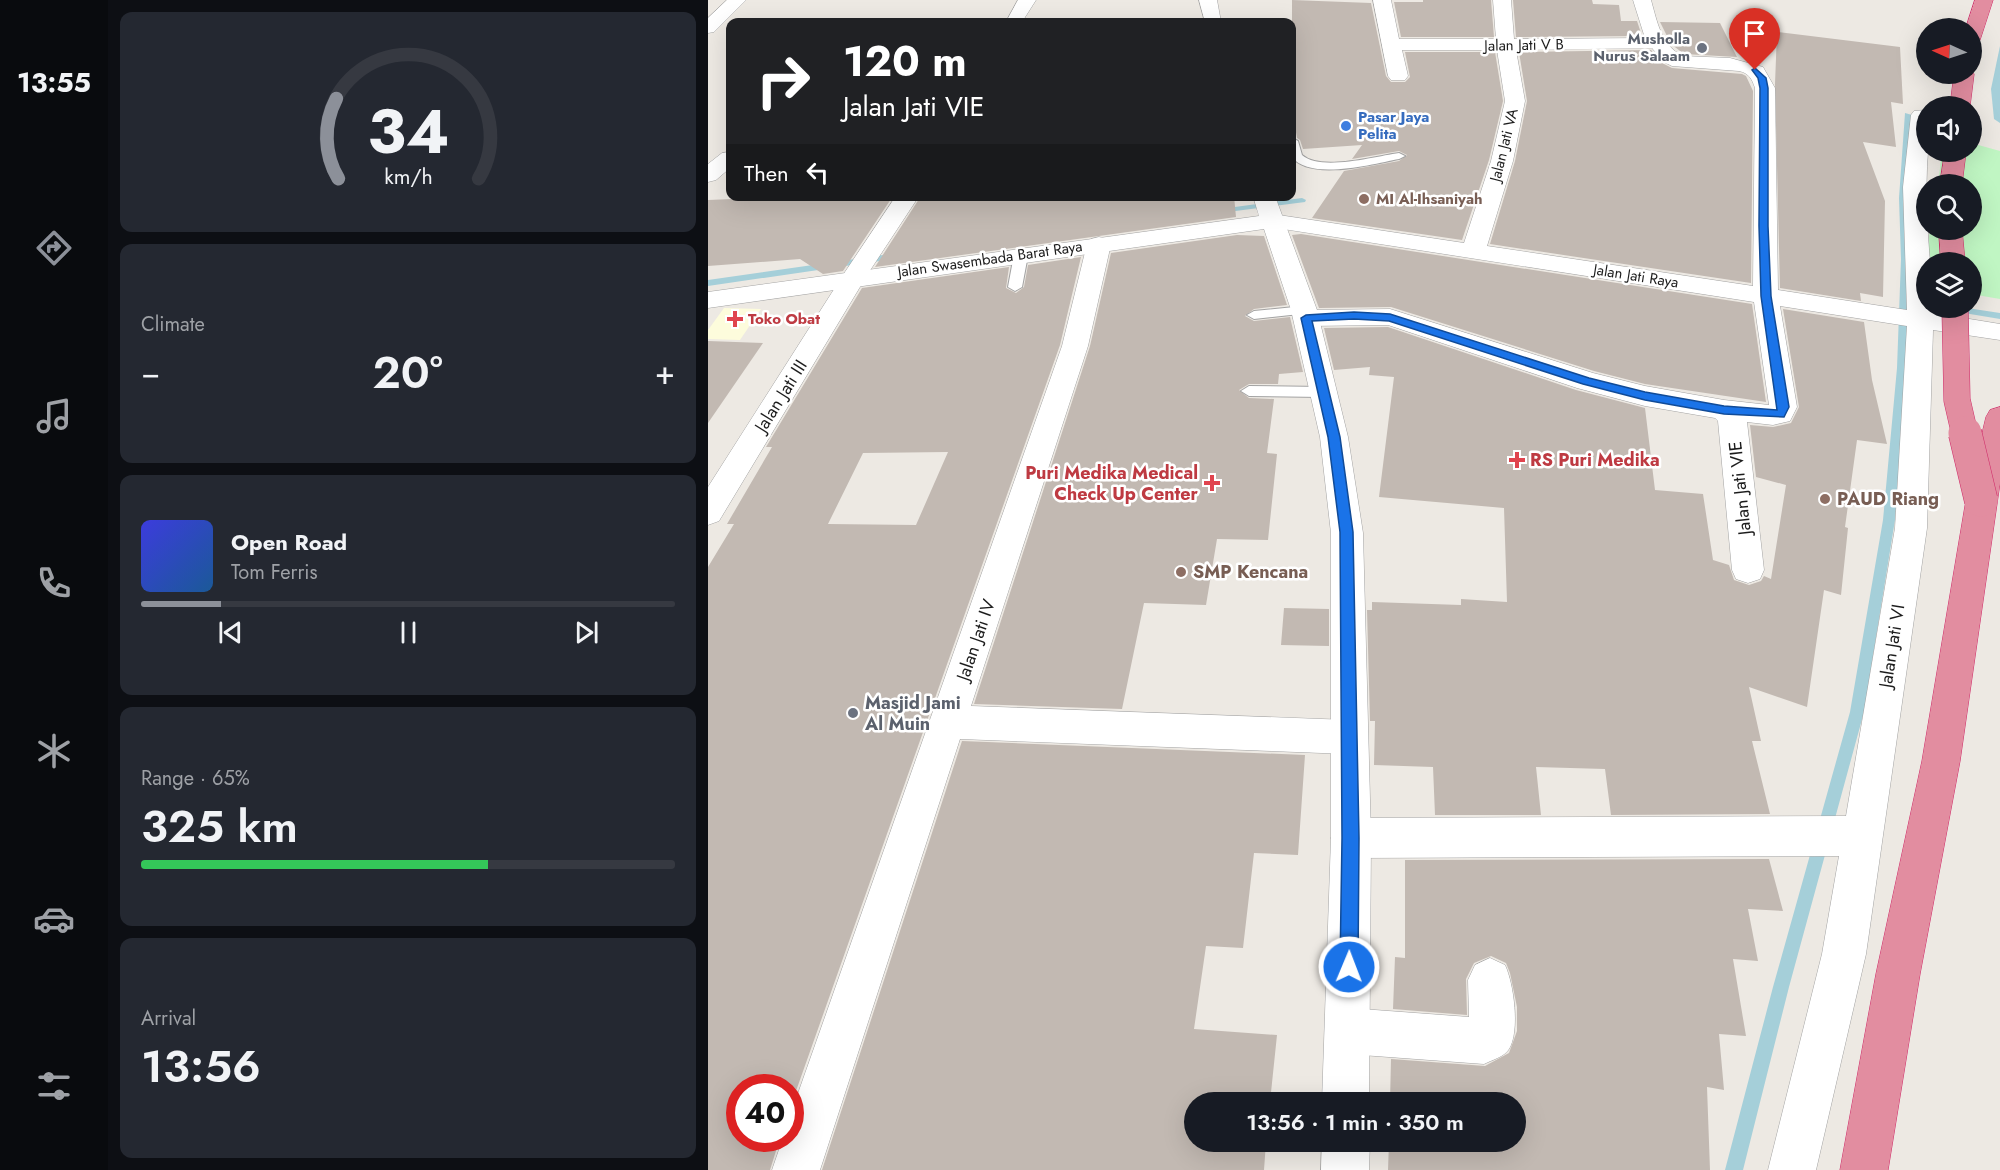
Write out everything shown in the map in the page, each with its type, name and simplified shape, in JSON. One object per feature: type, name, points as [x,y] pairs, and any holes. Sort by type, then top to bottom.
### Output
[{"type":"highway","points":[[1978,18],[1984,0]]},
{"type":"highway","points":[[1928,318],[1957,400],[1981,500]]},
{"type":"highway","points":[[1864,1170],[1898,975],[1941,761],[1981,500],[2000,417]]},
{"type":"street","points":[[708,28],[737,0]]},
{"type":"street","points":[[1016,18],[1027,0]]},
{"type":"street","points":[[1208,0],[1212,18]]},
{"type":"street","points":[[1382,0],[1398,76]]},
{"type":"street","name":"Jalan Jati VA","points":[[1476,245],[1502,160],[1515,101],[1506,46],[1502,0]]},
{"type":"street","points":[[1305,314],[1390,317],[1587,381],[1645,396],[1724,410],[1780,414],[1784,407],[1766,290],[1764,88],[1762,78],[1755,70],[1743,65],[1679,62],[1670,59],[1656,43],[1642,0]]},
{"type":"street","name":"Jalan Jati V B","points":[[1391,45],[1506,46],[1656,43]]},
{"type":"street","points":[[708,175],[726,161]]},
{"type":"street","name":"Jalan Jati VI","points":[[1916,162],[1914,187],[1920,252]]},
{"type":"street","name":"Jalan Jati III","points":[[708,513],[855,276],[905,201]]},
{"type":"street","points":[[1268,208],[1305,314],[1334,437],[1347,532],[1351,838],[1346,1092]]},
{"type":"street","name":"Jalan Jati Raya","points":[[1268,208],[1476,245],[1766,290],[1881,312],[1916,310]]},
{"type":"street","name":"Jalan Swasembada Barat Raya","points":[[708,300],[855,276],[1099,244],[1268,208]]},
{"type":"street","name":"Jalan Jati IV","points":[[796,1170],[1075,346],[1099,244]]},
{"type":"street","name":"Jalan Jati VI","points":[[1792,1170],[1844,954],[1839,836],[1911,528],[1924,318]]},
{"type":"street","name":"Jalan Jati Raya","points":[[1954,318],[2000,332]]},
{"type":"street","name":"Jalan Jati VIE","points":[[1724,410],[1732,418],[1748,570]]},
{"type":"street","points":[[948,722],[1348,737]]},
{"type":"street","points":[[1351,838],[1839,836]]},
{"type":"street","points":[[1348,1031],[1484,1041],[1492,1035],[1490,980]]},
{"type":"street","points":[[1345,1170],[1346,1152]]},
{"type":"lane","points":[[1296,157],[1302,161],[1325,165],[1399,156]]},
{"type":"lane","points":[[1015,287],[1021,255]]},
{"type":"lane","points":[[1254,315],[1305,314]]},
{"type":"lane","points":[[1249,391],[1322,392]]},
{"type":"shaded area","name":"Toko Obat","points":[[724,308],[761,309],[740,340],[708,339],[708,330]]},
{"type":"green space","points":[[1982,146],[2000,151],[2000,299],[1982,296],[1982,252],[1926,252],[1928,240],[1982,240],[1982,174],[1939,174],[1941,162],[1982,162]]},
{"type":"water","points":[[2000,46],[2000,123],[1994,119],[1991,89]]},
{"type":"building","points":[[1292,0],[1371,3],[1386,76],[1391,82],[1405,82],[1410,77],[1405,52],[1495,52],[1503,101],[1489,160],[1462,240],[1312,218],[1344,171],[1399,161],[1407,155],[1399,151],[1352,159],[1362,145],[1303,149],[1296,132],[1296,18],[1292,18]]},
{"type":"building","points":[[1423,0],[1491,0],[1494,37],[1401,37],[1394,2],[1423,2]]},
{"type":"building","points":[[1513,0],[1592,0],[1593,4],[1619,5],[1621,21],[1637,21],[1642,36],[1516,37]]},
{"type":"building","points":[[1660,22],[1720,23],[1737,57],[1684,54],[1671,44]]},
{"type":"building","points":[[1777,32],[1900,47],[1903,104],[1891,102],[1896,147],[1863,142],[1885,201],[1883,297],[1860,293],[1861,301],[1780,288],[1775,84]]},
{"type":"building","points":[[1651,50],[1662,63],[1672,68],[1742,74],[1746,76],[1753,91],[1751,283],[1490,244],[1515,161],[1527,101],[1519,52]]},
{"type":"building","points":[[708,200],[890,201],[843,271],[823,274],[800,259],[708,266]]},
{"type":"building","points":[[918,201],[1234,201],[1236,217],[875,267]]},
{"type":"building","points":[[1301,234],[1752,304],[1766,402],[1645,384],[1594,371],[1391,307],[1319,308],[1292,235]]},
{"type":"building","points":[[1237,235],[1264,236],[1287,305],[1254,309],[1245,316],[1254,321],[1290,317],[1303,372],[1279,374],[1278,384],[1249,384],[1239,390],[1249,398],[1274,399],[1267,453],[1277,454],[1268,540],[1217,539],[1206,605],[1144,603],[1122,709],[974,704],[1090,346],[1111,253]]},
{"type":"building","points":[[1081,257],[1060,345],[802,1074],[726,1074],[726,1152],[776,1152],[770,1170],[708,1170],[708,567],[734,524],[727,524],[772,447],[766,447],[862,288],[1009,267],[1006,288],[1016,293],[1024,287],[1028,265]],"holes":[[[948,452],[916,525],[828,524],[863,453]]]},
{"type":"building","points":[[1783,309],[1864,322],[1872,380],[1887,444],[1857,440],[1845,527],[1848,528],[1841,595],[1824,590],[1807,707],[1749,687],[1761,741],[1752,741],[1770,814],[1611,815],[1605,769],[1536,767],[1541,815],[1435,815],[1433,767],[1374,765],[1375,721],[1370,721],[1367,610],[1372,610],[1372,602],[1461,605],[1461,599],[1507,602],[1504,508],[1379,497],[1394,377],[1369,375],[1370,367],[1334,370],[1324,328],[1388,327],[1576,390],[1645,408],[1655,490],[1703,494],[1713,560],[1729,565],[1734,580],[1749,585],[1761,581],[1764,576],[1771,579],[1786,485],[1756,477],[1750,425],[1773,427],[1791,423],[1799,407]]},
{"type":"building","points":[[708,341],[763,343],[708,423]]},
{"type":"building","points":[[1284,608],[1329,609],[1329,646],[1281,645]]},
{"type":"building","points":[[962,741],[1305,755],[1298,855],[1254,853],[1243,948],[1206,946],[1194,1029],[1277,1035],[1271,1092],[1184,1092],[1184,1152],[1265,1152],[1264,1170],[822,1170]]},
{"type":"building","points":[[1769,859],[1783,911],[1748,909],[1758,961],[1733,959],[1746,1036],[1719,1034],[1724,1090],[1707,1087],[1710,1170],[1388,1170],[1389,1152],[1526,1152],[1526,1092],[1390,1092],[1391,1059],[1485,1066],[1509,1053],[1517,1031],[1517,1007],[1510,973],[1506,963],[1491,956],[1474,963],[1466,979],[1467,1015],[1393,1009],[1395,957],[1405,958],[1405,860]]},
{"type":"waterway","points":[[1734,1170],[1781,987],[1857,712],[1889,520],[1902,368],[1905,259],[1903,198],[1908,115]]},
{"type":"waterway","points":[[1296,201],[1302,200]]},
{"type":"waterway","points":[[1220,211],[1295,201]]},
{"type":"waterway","points":[[708,283],[897,256]]},
{"type":"waterway","points":[[1982,313],[2000,316]]},
{"type":"place","name":"Musholla Nurus Salaam","points":[[1702,48]]},
{"type":"place","name":"Pasar Jaya Pelita","points":[[1346,126]]},
{"type":"place","name":"MI Al-Ihsaniyah","points":[[1364,199]]},
{"type":"place","name":"Toko Obat","points":[[735,319]]},
{"type":"place","name":"RS Puri Medika","points":[[1517,460]]},
{"type":"place","name":"Puri Medika Medical Check Up Center","points":[[1212,483]]},
{"type":"place","name":"PAUD Riang","points":[[1825,499]]},
{"type":"place","name":"SMP Kencana","points":[[1181,572]]},
{"type":"place","name":"Masjid Jami Al Muin","points":[[853,713]]},
{"type":"route","points":[[1349,967],[1351,838],[1347,532],[1334,437],[1306,318],[1374,315],[1390,317],[1587,381],[1645,396],[1724,410],[1780,414],[1784,407],[1766,296],[1764,88],[1762,78],[1755,70]]}]
